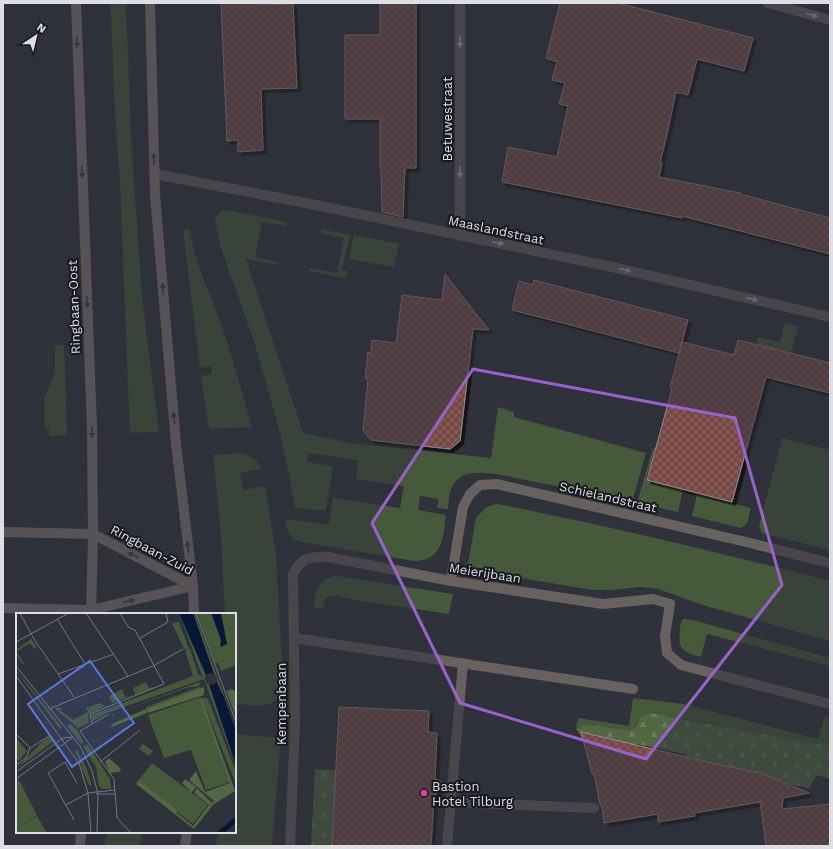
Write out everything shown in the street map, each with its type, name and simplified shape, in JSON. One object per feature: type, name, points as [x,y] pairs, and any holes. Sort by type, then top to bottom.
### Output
[{"type":"main road","name":"Ringbaan-Oost","points":[[76,3],[92,427],[93,534],[91,612]]},
{"type":"main road","points":[[150,3],[156,202],[176,444],[193,586],[194,613]]},
{"type":"main road","name":"Ringbaan-Zuid","points":[[3,532],[93,534],[193,586]]},
{"type":"main road","name":"Ringbaan-Zuid","points":[[3,608],[91,612],[193,586]]},
{"type":"main road","points":[[80,846],[81,833]]},
{"type":"main road","points":[[185,846],[186,833]]},
{"type":"street","name":"Betuwestraat","points":[[460,3],[460,236]]},
{"type":"street","points":[[768,3],[830,20]]},
{"type":"street","name":"Maaslandstraat","points":[[155,174],[316,205],[612,267],[830,317]]},
{"type":"street","name":"Schielandstraat","points":[[451,581],[463,507],[470,494],[480,485],[497,484],[830,563]]},
{"type":"street","name":"Meierijbaan","points":[[298,564],[310,557],[328,557],[451,581],[603,604],[653,599],[670,604],[665,636],[667,653],[681,665],[830,704]]},
{"type":"street","name":"Kempenbaan","points":[[290,846],[295,724],[292,574],[298,564]]},
{"type":"street","points":[[294,638],[633,689]]},
{"type":"street","points":[[447,846],[463,664]]},
{"type":"street","points":[[451,802],[594,808]]},
{"type":"highlighted area","points":[[473,369],[735,418],[782,585],[646,759],[460,703],[372,523]]},
{"type":"green space","points":[[110,3],[126,3],[131,137],[141,284],[159,432],[130,433],[120,182],[115,115]]},
{"type":"green space","points":[[226,210],[287,222],[286,226],[262,222],[255,257],[279,262],[278,265],[246,259],[303,433],[350,443],[491,458],[498,407],[514,412],[514,417],[646,453],[632,502],[502,475],[479,473],[465,475],[454,483],[450,492],[448,509],[437,508],[439,499],[420,496],[418,510],[446,515],[440,546],[431,557],[424,560],[414,561],[301,542],[291,536],[285,519],[329,525],[333,498],[400,508],[404,486],[356,479],[358,460],[308,453],[307,462],[333,466],[326,511],[295,508],[280,433],[265,379],[254,341],[221,248],[215,223],[218,214],[221,211]]},
{"type":"green space","points":[[190,229],[194,251],[228,344],[252,427],[209,429],[201,376],[212,374],[211,366],[200,368],[183,230]]},
{"type":"green space","points":[[321,229],[350,235],[342,270],[347,271],[346,278],[309,271],[310,268],[337,273],[344,238],[321,233]]},
{"type":"green space","points":[[354,235],[399,244],[394,267],[349,259]]},
{"type":"green space","points":[[785,323],[798,326],[791,354],[756,345],[758,337],[780,342]]},
{"type":"green space","points":[[55,345],[64,345],[67,435],[49,436],[49,428],[45,429],[44,398],[53,378],[55,369]]},
{"type":"green space","points":[[782,438],[830,450],[830,550],[762,533],[759,526]]},
{"type":"green space","points":[[653,448],[655,449],[646,479],[683,490],[678,512],[637,503]]},
{"type":"green space","points":[[239,453],[253,458],[261,469],[240,473],[243,490],[265,486],[276,554],[283,683],[281,692],[277,699],[266,705],[236,704],[236,613],[225,613],[221,536],[213,455]]},
{"type":"green space","points":[[697,494],[751,508],[747,523],[741,528],[692,516]]},
{"type":"green space","points":[[497,504],[585,522],[749,560],[830,581],[830,641],[706,606],[658,589],[640,587],[592,590],[469,569],[468,564],[476,518],[485,508]]},
{"type":"green space","points":[[336,576],[453,594],[449,614],[336,596],[329,596],[324,602],[323,608],[314,608],[315,596],[318,587],[325,580]]},
{"type":"green space","points":[[683,619],[693,620],[830,658],[830,666],[707,634],[701,657],[683,650],[681,647],[679,638],[681,622]]},
{"type":"green space","points":[[633,698],[683,704],[818,739],[825,716],[830,718],[830,746],[669,716],[638,720],[634,728],[630,730],[588,725],[576,729],[578,718],[629,726]]},
{"type":"green space","points":[[650,713],[830,746],[830,779],[817,775],[809,788],[784,783],[763,774],[685,757],[685,754],[637,744],[636,746],[585,733],[582,737],[576,729],[584,725],[588,725],[630,730],[636,726],[642,716]]},
{"type":"green space","points":[[236,734],[278,738],[280,750],[272,846],[216,846],[218,833],[236,833]]},
{"type":"green space","points":[[315,769],[337,770],[332,846],[311,846]]},
{"type":"green space","points":[[107,833],[142,833],[140,846],[104,846]]},
{"type":"building","points":[[221,3],[257,3],[257,5],[293,4],[297,88],[261,89],[263,150],[238,152],[238,140],[227,141]]},
{"type":"building","points":[[380,3],[416,3],[416,168],[405,168],[403,217],[382,212],[380,119],[345,119],[345,35],[380,35]]},
{"type":"building","points":[[560,3],[618,3],[753,38],[744,71],[697,59],[688,95],[676,92],[660,163],[662,163],[659,177],[740,193],[830,218],[830,254],[682,216],[682,218],[502,182],[508,147],[557,157],[568,106],[559,104],[565,83],[552,80],[557,62],[546,58]]},
{"type":"building","points":[[445,274],[489,330],[473,329],[460,441],[450,449],[371,440],[363,430],[368,379],[365,378],[368,352],[371,353],[372,340],[396,343],[402,295],[442,300]]},
{"type":"building","points":[[534,280],[688,320],[679,353],[512,310],[519,281],[533,285]]},
{"type":"building","points":[[738,340],[830,363],[830,393],[766,377],[732,502],[647,480],[672,389],[670,388],[682,342],[734,355]]},
{"type":"building","points":[[339,707],[429,711],[428,732],[437,733],[435,778],[443,783],[434,797],[431,846],[332,846]]},
{"type":"building","points":[[581,732],[733,768],[756,773],[756,771],[809,793],[783,798],[782,809],[830,804],[830,846],[766,846],[760,802],[694,813],[695,816],[658,822],[658,814],[604,823],[602,806],[600,805],[594,774],[592,774]]},
{"type":"place","name":"Bastion Hotel Tilburg","points":[[424,793]]}]
